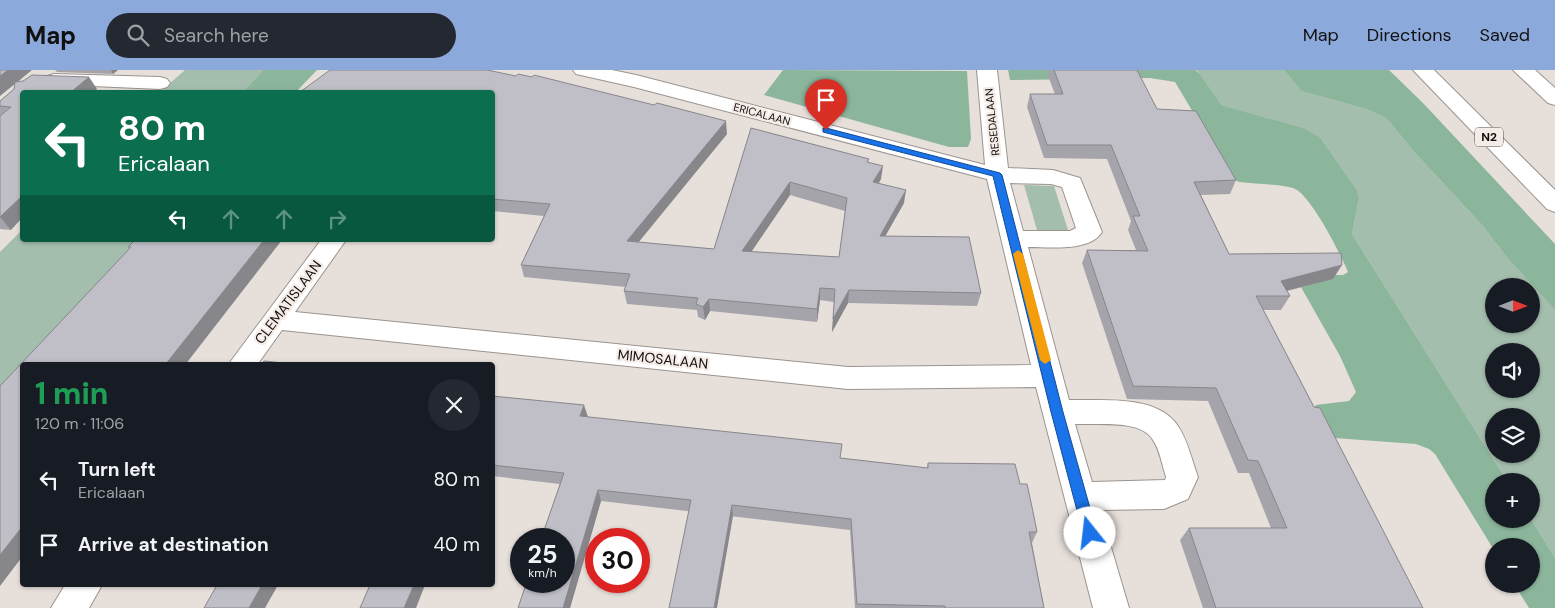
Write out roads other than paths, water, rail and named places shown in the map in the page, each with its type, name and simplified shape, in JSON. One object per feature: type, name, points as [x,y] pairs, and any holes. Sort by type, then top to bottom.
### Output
[{"type":"main road","points":[[46,70],[35,79],[160,83]]},
{"type":"main road","name":"ERICALAAN","points":[[584,70],[636,81],[997,175]]},
{"type":"main road","name":"RESEDALAAN","points":[[987,70],[997,175],[1050,376],[1057,412],[1111,608]]},
{"type":"main road","name":"N2","points":[[1423,70],[1555,204]]},
{"type":"main road","points":[[1523,70],[1555,98]]},
{"type":"main road","name":"RESEDALAAN","points":[[997,175],[1053,177],[1072,184],[1090,232],[1073,239],[1014,239]]},
{"type":"main road","name":"CLEMATISLAAN","points":[[244,362],[333,242]]},
{"type":"main road","name":"MIMOSALAAN","points":[[277,320],[848,378],[1050,376]]},
{"type":"main road","points":[[1057,412],[1137,414],[1156,422],[1167,434],[1182,477],[1177,489],[1164,495],[1080,496]]},
{"type":"main road","points":[[69,608],[85,587]]}]
